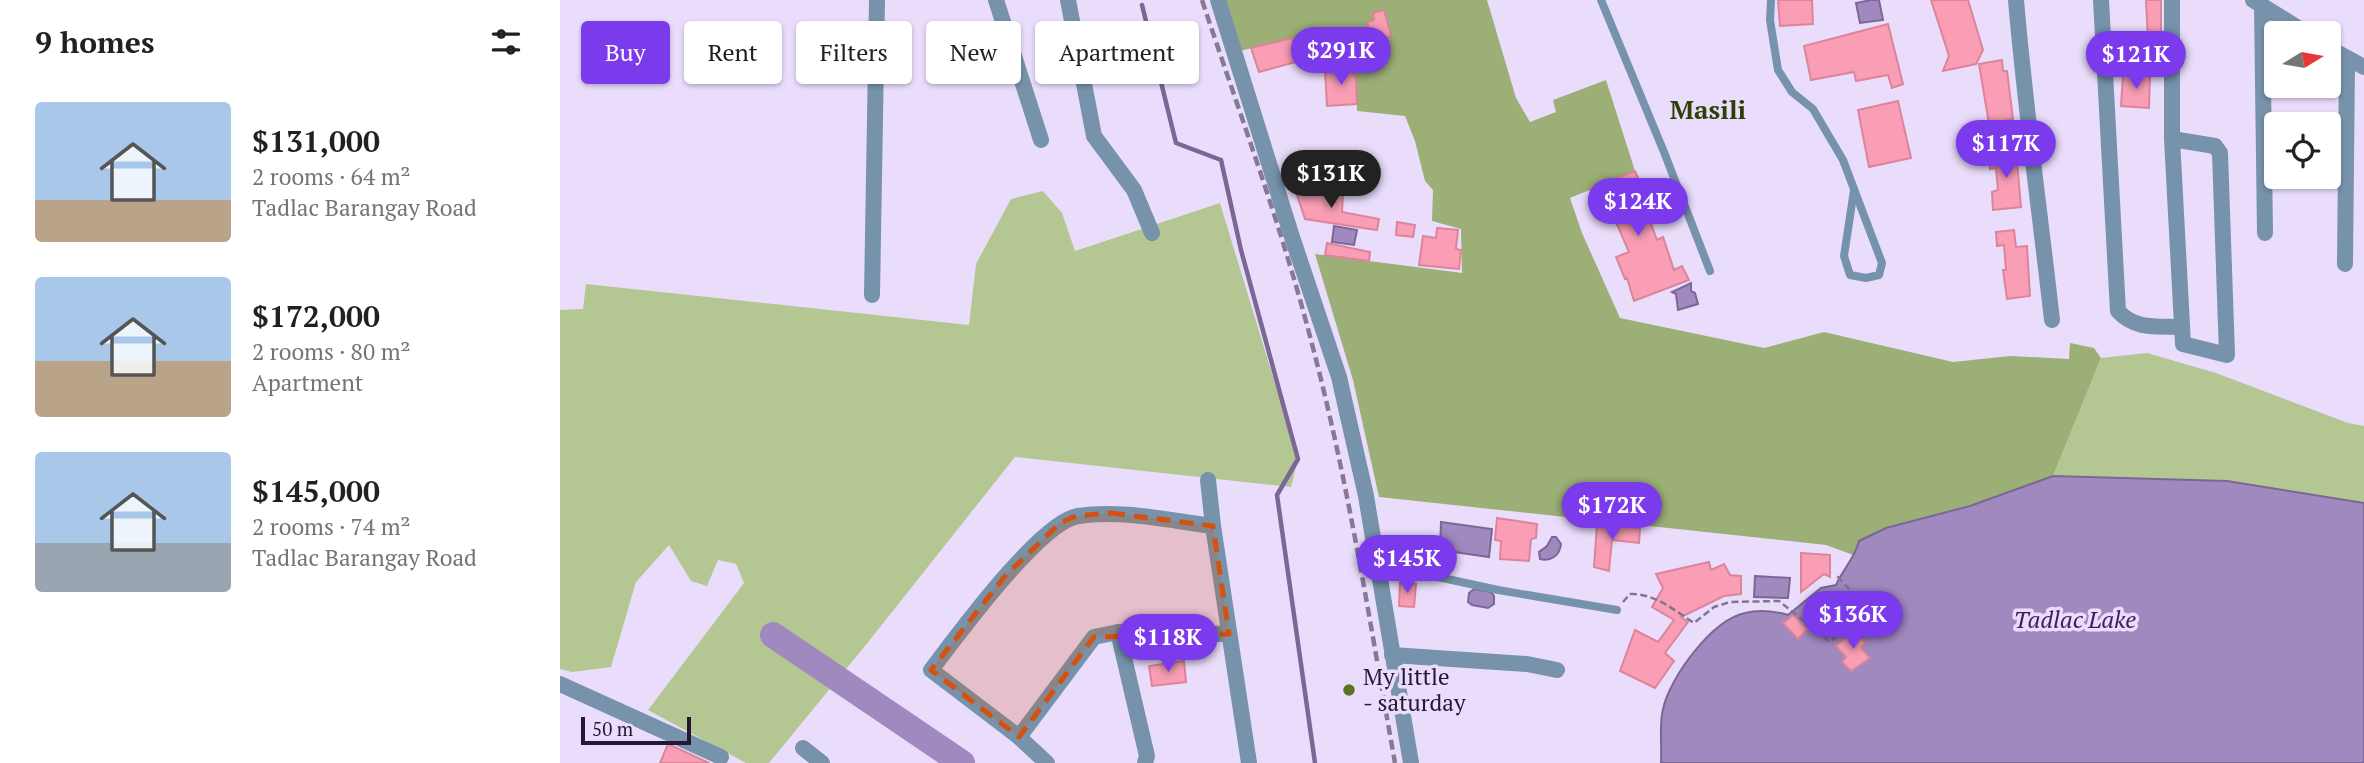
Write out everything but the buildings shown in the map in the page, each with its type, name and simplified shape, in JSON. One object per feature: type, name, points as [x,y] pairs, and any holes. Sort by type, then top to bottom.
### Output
[{"type":"street","points":[[872,295],[877,0]]},
{"type":"street","points":[[996,0],[1041,139]]},
{"type":"street","points":[[1068,0],[1094,136],[1134,190],[1152,233]]},
{"type":"street","points":[[1217,0],[1339,377],[1366,496],[1411,763]]},
{"type":"street","points":[[2016,0],[2052,320]]},
{"type":"street","points":[[2101,0],[2118,311],[2128,322],[2147,326],[2182,327]]},
{"type":"street","points":[[2172,0],[2172,139],[2183,344],[2227,355],[2220,153],[2215,146],[2172,139]]},
{"type":"street","points":[[2258,3],[2287,21]]},
{"type":"street","points":[[2258,3],[2265,233]]},
{"type":"street","points":[[2342,56],[2364,67]]},
{"type":"street","points":[[2345,264],[2347,59]]},
{"type":"street","points":[[1208,480],[1248,763]]},
{"type":"street","points":[[1047,763],[1019,737],[931,670],[1005,576],[1060,523],[1076,516],[1111,513],[1213,526]]},
{"type":"street","points":[[1019,737],[1094,637],[1118,632],[1228,634]]},
{"type":"street","points":[[1118,632],[1147,756],[1145,763]]},
{"type":"street","points":[[1392,655],[1527,664],[1557,670]]},
{"type":"street","points":[[560,684],[721,758]]},
{"type":"street","points":[[803,748],[822,763]]},
{"type":"lane","points":[[1601,0],[1710,271]]},
{"type":"lane","points":[[1771,0],[1770,20],[1778,70],[1792,92],[1813,109],[1843,160],[1882,263],[1879,275],[1866,278],[1850,275],[1844,256],[1854,190]]},
{"type":"lane","points":[[1378,564],[1498,590],[1617,610]]},
{"type":"path","points":[[1617,610],[1630,594],[1643,593],[1694,622],[1714,607],[1730,602],[1779,601],[1830,642],[1867,608],[1835,574]]},
{"type":"highlighted area","points":[[1111,513],[1213,526],[1229,634],[1094,637],[1019,737],[931,670],[1005,576],[1060,523],[1076,516]]},
{"type":"green space","points":[[1222,0],[1487,0],[1516,98],[1530,122],[1556,112],[1553,100],[1606,80],[1635,171],[1570,198],[1582,233],[1620,318],[1764,348],[1824,332],[1953,362],[2010,356],[2069,359],[2070,343],[2094,348],[2101,358],[2053,476],[1970,506],[1886,528],[1856,556],[1826,545],[1379,497],[1353,380],[1315,254],[1462,273],[1461,229],[1432,221],[1433,190],[1425,181],[1415,141],[1405,116],[1357,111],[1356,78],[1347,65],[1325,70],[1299,61],[1292,38],[1240,51]]},
{"type":"green space","points":[[1043,191],[1062,213],[1075,251],[1220,203],[1298,459],[1291,487],[1015,457],[769,763],[746,763],[648,710],[744,583],[736,564],[718,560],[707,586],[691,581],[669,545],[636,582],[611,667],[572,672],[560,669],[560,310],[583,309],[586,284],[969,325],[976,264],[1011,199]]},
{"type":"green space","points":[[2147,353],[2216,373],[2348,423],[2364,426],[2364,503],[2227,481],[2053,476],[2101,358]]},
{"type":"water","points":[[1879,0],[1883,20],[1860,23],[1856,3]]},
{"type":"water","points":[[1334,226],[1357,230],[1354,245],[1332,242]]},
{"type":"water","points":[[1691,283],[1691,291],[1695,293],[1698,304],[1678,310],[1676,294],[1672,292]]},
{"type":"water","name":"Tadlac Lake","points":[[2053,476],[2227,481],[2364,503],[2364,763],[1661,763],[1661,722],[1667,696],[1683,666],[1719,626],[1732,618],[1751,612],[1767,611],[1788,615],[1821,588],[1836,585],[1859,541],[1886,528],[1970,506]]},
{"type":"water","points":[[1441,522],[1492,529],[1489,557],[1440,550]]},
{"type":"water","points":[[1552,537],[1556,537],[1561,544],[1559,551],[1554,557],[1540,559],[1539,552],[1547,546]]},
{"type":"water","points":[[1755,576],[1790,578],[1788,598],[1754,597]]},
{"type":"water","points":[[1474,589],[1491,592],[1494,604],[1488,608],[1468,602],[1469,593]]},
{"type":"waterway","points":[[1142,5],[1176,143],[1221,160],[1241,250],[1298,459],[1277,495],[1315,763]]},
{"type":"waterway","points":[[773,635],[962,763]]},
{"type":"railway","points":[[1202,0],[1275,216],[1326,399],[1368,607],[1395,763]]},
{"type":"place","name":"My little - saturday","points":[[1349,690]]},
{"type":"district","name":"Masili","points":[[1708,110]]}]
